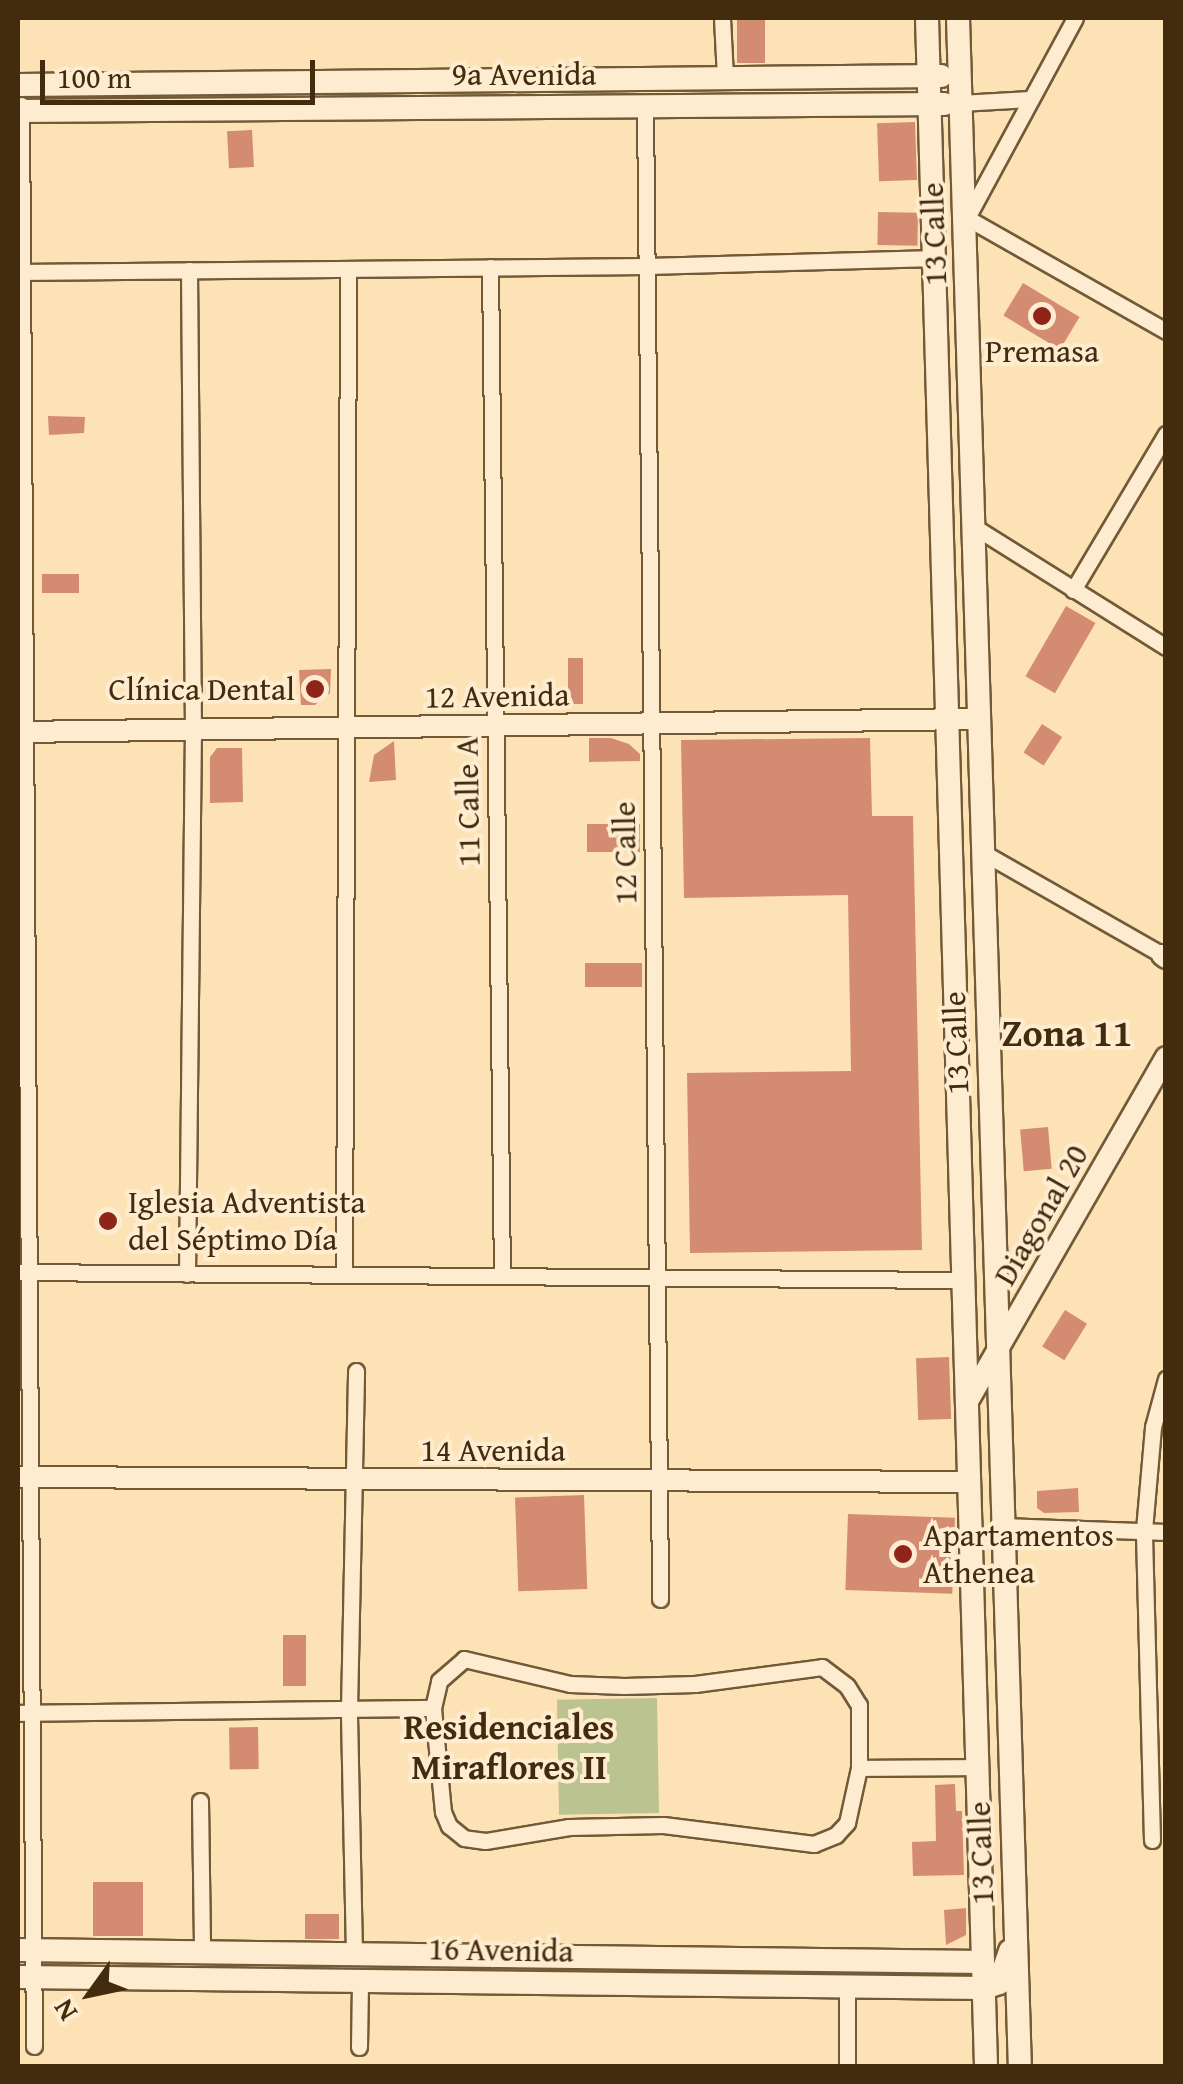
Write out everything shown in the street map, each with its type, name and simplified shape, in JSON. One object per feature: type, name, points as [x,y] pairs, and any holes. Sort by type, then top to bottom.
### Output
[{"type":"main road","name":"13 Calle","points":[[926,18],[986,2066]]},
{"type":"main road","name":"13 Calle","points":[[958,18],[968,218],[977,719],[1020,2066]]},
{"type":"main road","name":"9a Avenida","points":[[19,85],[960,75]]},
{"type":"main road","points":[[120,83],[120,108]]},
{"type":"main road","name":"9a Avenida","points":[[19,111],[960,103]]},
{"type":"main road","points":[[984,1988],[999,1983],[1006,1972],[1016,1922]]},
{"type":"main road","name":"16 Avenida","points":[[26,1950],[983,1962]]},
{"type":"main road","name":"16 Avenida","points":[[26,1977],[984,1988]]},
{"type":"street","points":[[722,18],[725,78]]},
{"type":"street","points":[[1075,18],[968,218],[1166,331]]},
{"type":"street","points":[[19,85],[26,1977],[34,2046]]},
{"type":"street","name":"9a Avenida","points":[[960,103],[1030,99]]},
{"type":"street","name":"12 Calle","points":[[646,106],[660,1599]]},
{"type":"street","points":[[20,272],[647,266],[935,258]]},
{"type":"street","name":"11 Calle A","points":[[490,268],[502,1276]]},
{"type":"street","points":[[344,1275],[348,269]]},
{"type":"street","points":[[187,1274],[193,730],[189,270]]},
{"type":"street","points":[[1073,590],[1166,434]]},
{"type":"street","points":[[973,526],[1166,648]]},
{"type":"street","name":"12 Avenida","points":[[22,732],[977,719]]},
{"type":"street","points":[[982,852],[1164,957]]},
{"type":"street","name":"Diagonal 20","points":[[999,1362],[1166,1056]]},
{"type":"street","name":"Diagonal 20","points":[[967,1403],[999,1362],[1166,1082]]},
{"type":"street","points":[[24,1272],[962,1280]]},
{"type":"street","points":[[354,1954],[349,1708],[357,1479],[356,1371]]},
{"type":"street","points":[[1152,1840],[1144,1530],[1153,1427],[1166,1379]]},
{"type":"street","name":"14 Avenida","points":[[24,1478],[968,1482]]},
{"type":"street","points":[[1003,1526],[1166,1532]]},
{"type":"street","points":[[475,1658],[570,1684],[695,1684],[822,1667],[838,1678],[859,1706],[859,1768],[847,1823],[836,1835],[805,1844],[692,1828],[615,1825],[568,1827],[485,1841],[464,1838],[449,1826],[444,1812],[433,1708],[440,1682],[457,1660],[475,1658]]},
{"type":"street","points":[[1147,1668],[1166,1669]]},
{"type":"street","points":[[25,1713],[433,1708]]},
{"type":"street","points":[[859,1768],[977,1767]]},
{"type":"street","points":[[200,1801],[202,1952]]},
{"type":"street","points":[[360,1981],[360,2047]]},
{"type":"street","points":[[846,2066],[847,1986]]},
{"type":"green space","points":[[657,1698],[659,1813],[559,1815],[557,1700]]},
{"type":"building","points":[[737,18],[765,18],[765,63],[737,63]]},
{"type":"building","points":[[915,122],[917,180],[879,181],[877,123]]},
{"type":"building","points":[[252,130],[254,167],[229,168],[227,131]]},
{"type":"building","points":[[878,212],[918,213],[917,246],[877,245]]},
{"type":"building","name":"Premasa","points":[[1023,283],[1080,317],[1060,350],[1003,316]]},
{"type":"building","points":[[48,416],[85,417],[84,433],[49,435]]},
{"type":"building","points":[[42,574],[79,574],[79,593],[42,593]]},
{"type":"building","points":[[1066,606],[1095,623],[1055,693],[1026,676]]},
{"type":"building","points":[[568,658],[583,658],[583,704],[568,704]]},
{"type":"building","name":"Clínica Dental","points":[[331,669],[330,693],[315,705],[301,705],[299,670]]},
{"type":"building","points":[[1042,724],[1062,737],[1044,766],[1023,753]]},
{"type":"building","points":[[589,738],[611,738],[629,744],[640,754],[640,761],[589,762]]},
{"type":"building","points":[[870,738],[872,816],[913,816],[922,1250],[690,1253],[687,1073],[851,1071],[848,895],[684,898],[681,740]]},
{"type":"building","points":[[394,741],[396,780],[369,782],[374,755]]},
{"type":"building","points":[[217,748],[242,748],[243,802],[210,803],[210,757]]},
{"type":"building","points":[[587,824],[640,824],[640,852],[587,852]]},
{"type":"building","points":[[585,963],[642,963],[642,987],[585,987]]},
{"type":"building","points":[[1048,1127],[1052,1169],[1024,1171],[1020,1129]]},
{"type":"building","points":[[1065,1310],[1087,1324],[1064,1360],[1042,1346]]},
{"type":"building","points":[[949,1357],[951,1419],[918,1420],[916,1358]]},
{"type":"building","points":[[1078,1488],[1079,1512],[1044,1513],[1037,1508],[1037,1491]]},
{"type":"building","points":[[584,1495],[587,1589],[518,1591],[515,1497]]},
{"type":"building","name":"Apartamentos Athenea","points":[[848,1514],[955,1518],[952,1594],[845,1590]]},
{"type":"building","points":[[283,1635],[306,1635],[306,1686],[283,1686]]},
{"type":"building","points":[[258,1727],[259,1769],[230,1769],[229,1728]]},
{"type":"building","points":[[955,1784],[956,1811],[962,1811],[964,1875],[913,1876],[912,1842],[936,1841],[935,1785]]},
{"type":"building","points":[[93,1882],[143,1882],[143,1936],[93,1936]]},
{"type":"building","points":[[966,1908],[966,1935],[946,1945],[944,1910]]},
{"type":"building","points":[[305,1914],[339,1914],[339,1939],[305,1939]]},
{"type":"place","name":"Premasa","points":[[1042,316]]},
{"type":"place","name":"Clínica Dental","points":[[315,689]]},
{"type":"place","name":"Iglesia Adventista del Séptimo Día","points":[[108,1221]]},
{"type":"place","name":"Apartamentos Athenea","points":[[903,1554]]},
{"type":"district","name":"Zona 11","points":[[1067,1033]]},
{"type":"district","name":"Residenciales Miraflores II","points":[[509,1747]]}]
